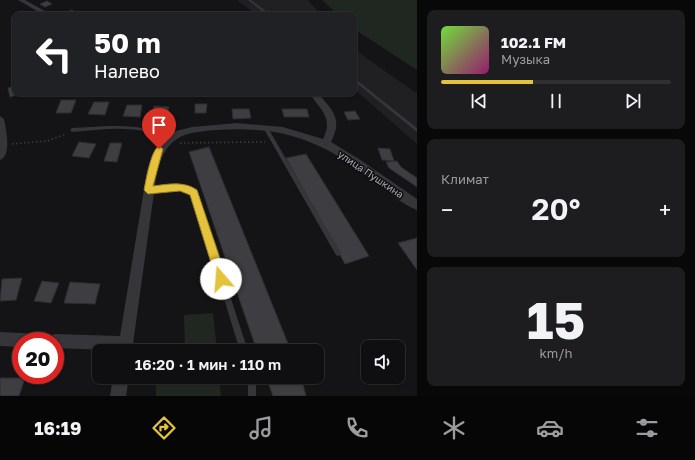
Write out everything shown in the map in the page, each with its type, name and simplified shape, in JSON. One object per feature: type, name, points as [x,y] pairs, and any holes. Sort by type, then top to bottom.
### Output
[{"type":"street","points":[[21,0],[43,12]]},
{"type":"street","points":[[316,96],[333,117],[333,132],[325,144]]},
{"type":"street","points":[[0,119],[3,144],[0,156]]},
{"type":"street","name":"улица Пушкина","points":[[169,138],[185,130],[204,127],[278,129],[305,135],[325,144],[417,205]]},
{"type":"street","points":[[127,344],[148,190],[159,149],[169,138]]},
{"type":"street","points":[[0,339],[12,340]]},
{"type":"street","points":[[64,343],[92,345]]},
{"type":"street","points":[[118,396],[120,384]]},
{"type":"lane","points":[[249,0],[265,12]]},
{"type":"lane","points":[[357,81],[417,130]]},
{"type":"lane","points":[[72,130],[143,128],[158,132],[169,138]]},
{"type":"lane","points":[[266,129],[338,253]]},
{"type":"lane","points":[[148,190],[180,187],[188,188],[194,193],[242,344]]},
{"type":"lane","points":[[252,384],[252,396]]},
{"type":"path","points":[[3,144],[43,141],[60,138],[72,130]]},
{"type":"path","points":[[169,138],[182,144],[273,142]]},
{"type":"shaded area","points":[[237,0],[308,0],[318,12],[253,12]]},
{"type":"shaded area","points":[[322,0],[417,0],[417,70],[357,31],[357,12],[335,12]]},
{"type":"shaded area","points":[[357,51],[416,93],[417,91],[417,144],[357,92]]},
{"type":"shaded area","points":[[213,313],[216,344],[185,344],[184,315]]},
{"type":"shaded area","points":[[156,384],[220,384],[221,396],[156,396]]},
{"type":"building","points":[[47,1],[52,4],[45,7],[40,4]]},
{"type":"building","points":[[12,87],[13,96],[10,97],[8,88]]},
{"type":"building","points":[[61,100],[76,100],[71,113],[56,113]]},
{"type":"building","points":[[94,102],[109,102],[105,115],[88,114]]},
{"type":"building","points":[[195,104],[207,104],[206,113],[195,113]]},
{"type":"building","points":[[127,105],[142,105],[140,117],[123,116]]},
{"type":"building","points":[[154,106],[169,107],[166,116],[152,116]]},
{"type":"building","points":[[232,109],[249,109],[251,118],[233,119]]},
{"type":"building","points":[[282,109],[307,109],[309,117],[284,117]]},
{"type":"building","points":[[355,111],[360,119],[348,120],[344,112]]},
{"type":"building","points":[[79,142],[96,144],[89,158],[72,156]]},
{"type":"building","points":[[110,143],[122,143],[117,162],[104,161]]},
{"type":"building","points":[[209,147],[288,344],[255,344],[189,152]]},
{"type":"building","points":[[378,148],[390,149],[394,161],[382,160]]},
{"type":"building","points":[[306,154],[369,256],[345,264],[286,158]]},
{"type":"building","points":[[397,161],[401,167],[417,178],[417,187],[389,168],[386,162]]},
{"type":"building","points":[[417,238],[417,270],[398,243]]},
{"type":"building","points":[[22,278],[16,300],[0,301],[2,279]]},
{"type":"building","points":[[42,281],[59,283],[51,303],[34,301]]},
{"type":"building","points":[[70,282],[100,284],[95,304],[64,303]]},
{"type":"building","points":[[0,378],[12,378],[12,384],[23,384],[19,396],[0,396]]},
{"type":"building","points":[[269,384],[303,384],[306,396],[273,396]]},
{"type":"route","points":[[159,149],[148,190],[184,187],[188,188],[194,193],[221,279]]}]
